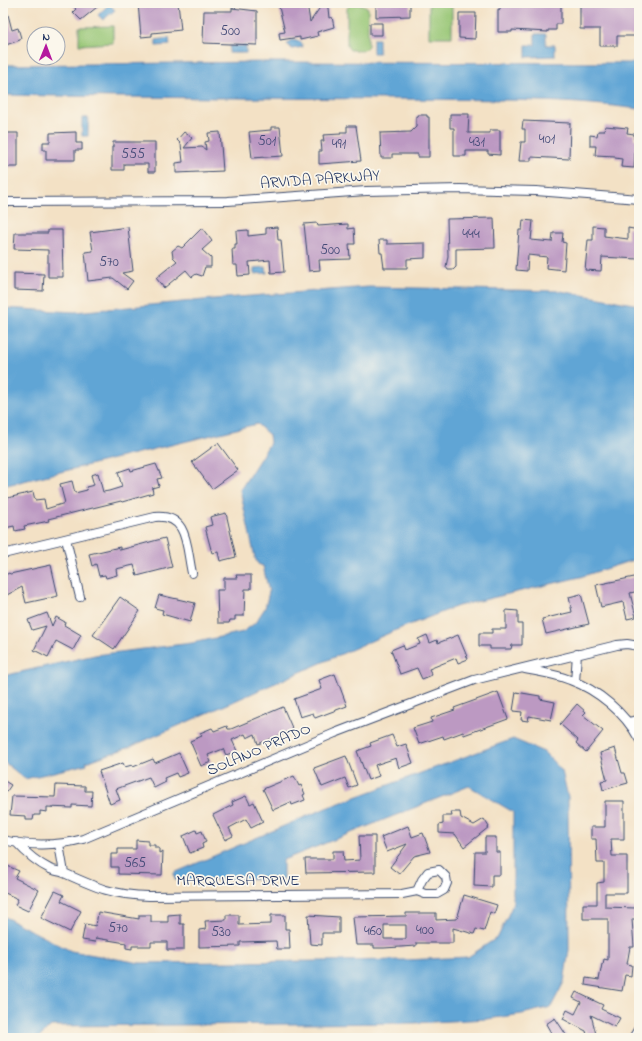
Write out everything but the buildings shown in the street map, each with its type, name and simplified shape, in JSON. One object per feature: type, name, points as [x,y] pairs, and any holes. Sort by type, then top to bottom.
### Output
[{"type":"street","name":"ARVIDA PARKWAY","points":[[3,202],[202,202],[366,190],[452,189],[549,192],[639,199]]},
{"type":"street","points":[[3,554],[155,517],[169,517],[177,521],[183,532],[192,573]]},
{"type":"street","points":[[66,539],[80,598]]},
{"type":"street","name":"SOLANO PRADO","points":[[3,840],[59,844],[96,834],[335,733],[470,682],[498,673],[525,669],[577,654],[623,644],[639,646]]},
{"type":"street","points":[[575,682],[577,654]]},
{"type":"street","name":"SOLANO PRADO","points":[[525,669],[556,675],[575,682],[599,695],[619,712],[628,722],[639,739]]},
{"type":"street","points":[[628,722],[639,720]]},
{"type":"street","name":"MARQUESA DRIVE","points":[[16,842],[32,858],[50,869],[64,873],[98,889],[128,895],[402,894],[417,891]]},
{"type":"street","points":[[59,844],[64,873]]},
{"type":"street","points":[[632,1038],[639,1028]]},
{"type":"green space","points":[[429,3],[452,3],[452,37],[429,37]]},
{"type":"green space","points":[[352,4],[364,5],[368,8],[368,46],[364,50],[350,50],[347,46],[347,8]]},
{"type":"green space","points":[[113,26],[113,43],[79,45],[79,27]]},
{"type":"water","points":[[109,4],[115,10],[103,20],[98,15]]},
{"type":"water","points":[[535,34],[546,34],[546,45],[555,45],[555,56],[526,57],[526,45],[535,45]]},
{"type":"water","points":[[169,38],[170,45],[156,46],[156,40]]},
{"type":"water","points":[[373,39],[379,39],[379,53],[373,53]]},
{"type":"water","points":[[292,40],[301,42],[303,47],[292,49],[287,44]]},
{"type":"water","points":[[230,46],[246,46],[246,53],[229,53]]},
{"type":"water","points":[[266,62],[639,63],[639,109],[609,105],[518,100],[3,95],[3,65],[66,66],[66,64]]},
{"type":"water","points":[[82,118],[88,118],[88,136],[82,136]]},
{"type":"water","points":[[266,267],[267,273],[254,274],[254,268]]},
{"type":"water","points":[[369,287],[560,291],[639,305],[639,558],[580,577],[458,606],[396,630],[130,747],[86,762],[87,764],[25,779],[3,761],[3,676],[95,655],[192,643],[243,632],[255,623],[265,608],[269,592],[263,566],[258,564],[255,558],[240,490],[270,443],[269,435],[257,424],[3,486],[3,308],[75,312],[225,298]]},
{"type":"water","points":[[513,739],[544,752],[562,771],[568,797],[569,950],[564,982],[551,1007],[522,1014],[487,1019],[414,1023],[51,1026],[39,1038],[3,1038],[3,916],[71,951],[140,963],[406,960],[468,957],[498,937],[513,904],[513,812],[469,786],[283,860],[283,879],[175,880],[174,873],[326,808]]}]
